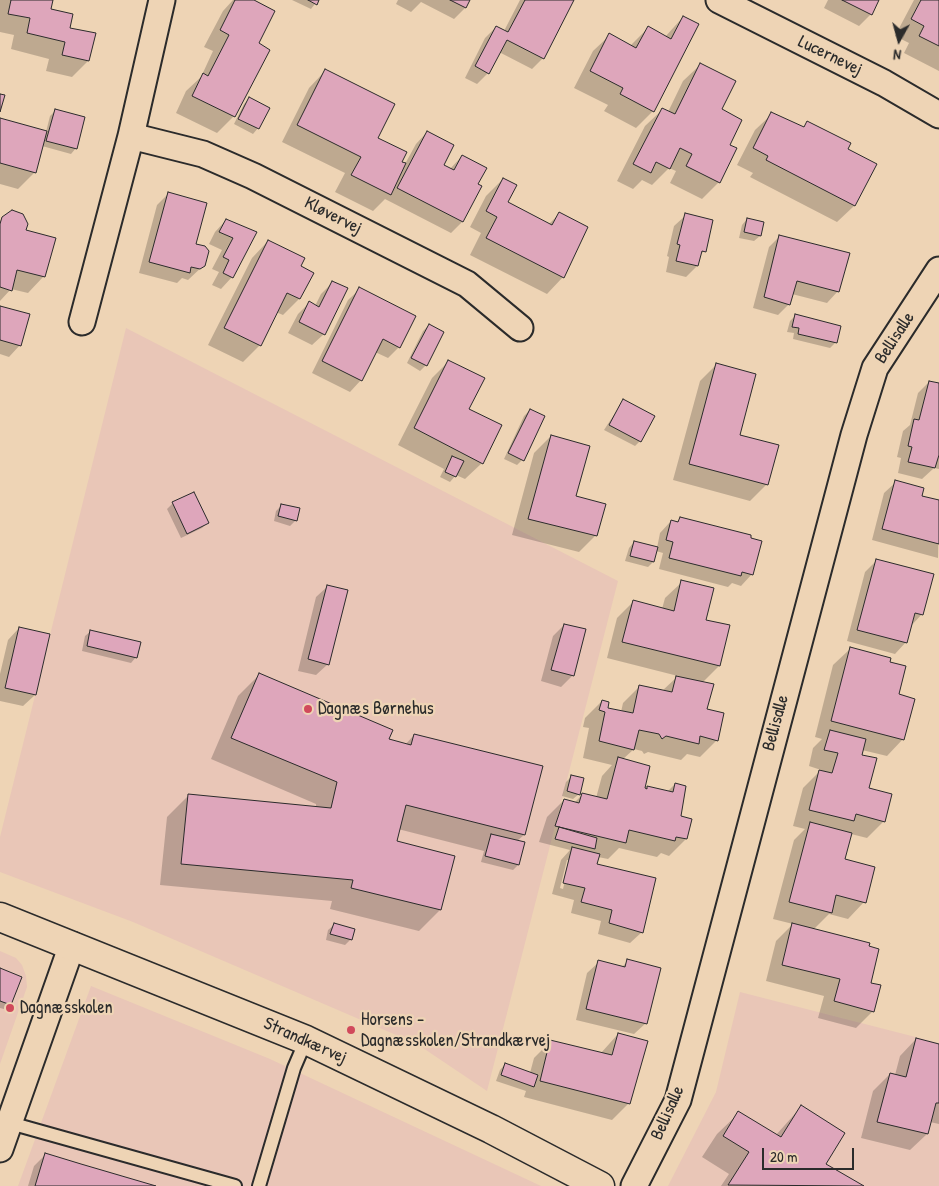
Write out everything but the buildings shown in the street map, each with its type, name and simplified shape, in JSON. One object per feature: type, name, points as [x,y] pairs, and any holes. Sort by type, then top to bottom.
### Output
[{"type":"main road","name":"Strandkærvej","points":[[0,918],[72,945],[306,1040],[491,1129],[600,1186]]},
{"type":"street","points":[[82,322],[131,136],[162,0]]},
{"type":"street","name":"Lucernevej","points":[[718,0],[884,83],[939,115]]},
{"type":"street","name":"Kløvervej","points":[[131,136],[203,154],[253,176],[467,284],[520,328]]},
{"type":"street","name":"Bellisalle","points":[[634,1186],[678,1100],[854,434],[875,368],[939,270]]},
{"type":"street","points":[[0,1149],[40,1031],[72,945]]},
{"type":"lane","points":[[259,1186],[294,1068],[306,1040]]},
{"type":"lane","points":[[10,1123],[235,1186]]},
{"type":"shaded area","name":"Dagnæs Børnehus","points":[[126,328],[618,581],[487,1091],[417,1044],[133,922],[0,872],[0,837]]},
{"type":"shaded area","name":"Dagnæsskolen","points":[[0,951],[16,958],[22,965],[27,987],[0,1064]]},
{"type":"shaded area","points":[[91,986],[270,1059],[541,1186],[18,1186]]},
{"type":"shaded area","points":[[740,992],[939,1043],[939,1186],[668,1186],[716,1092]]},
{"type":"place","name":"Dagnæs Børnehus","points":[[308,709]]},
{"type":"place","name":"Dagnæsskolen","points":[[10,1008]]},
{"type":"place","name":"Horsens - Dagnæsskolen/Strandkærvej","points":[[351,1030]]}]
